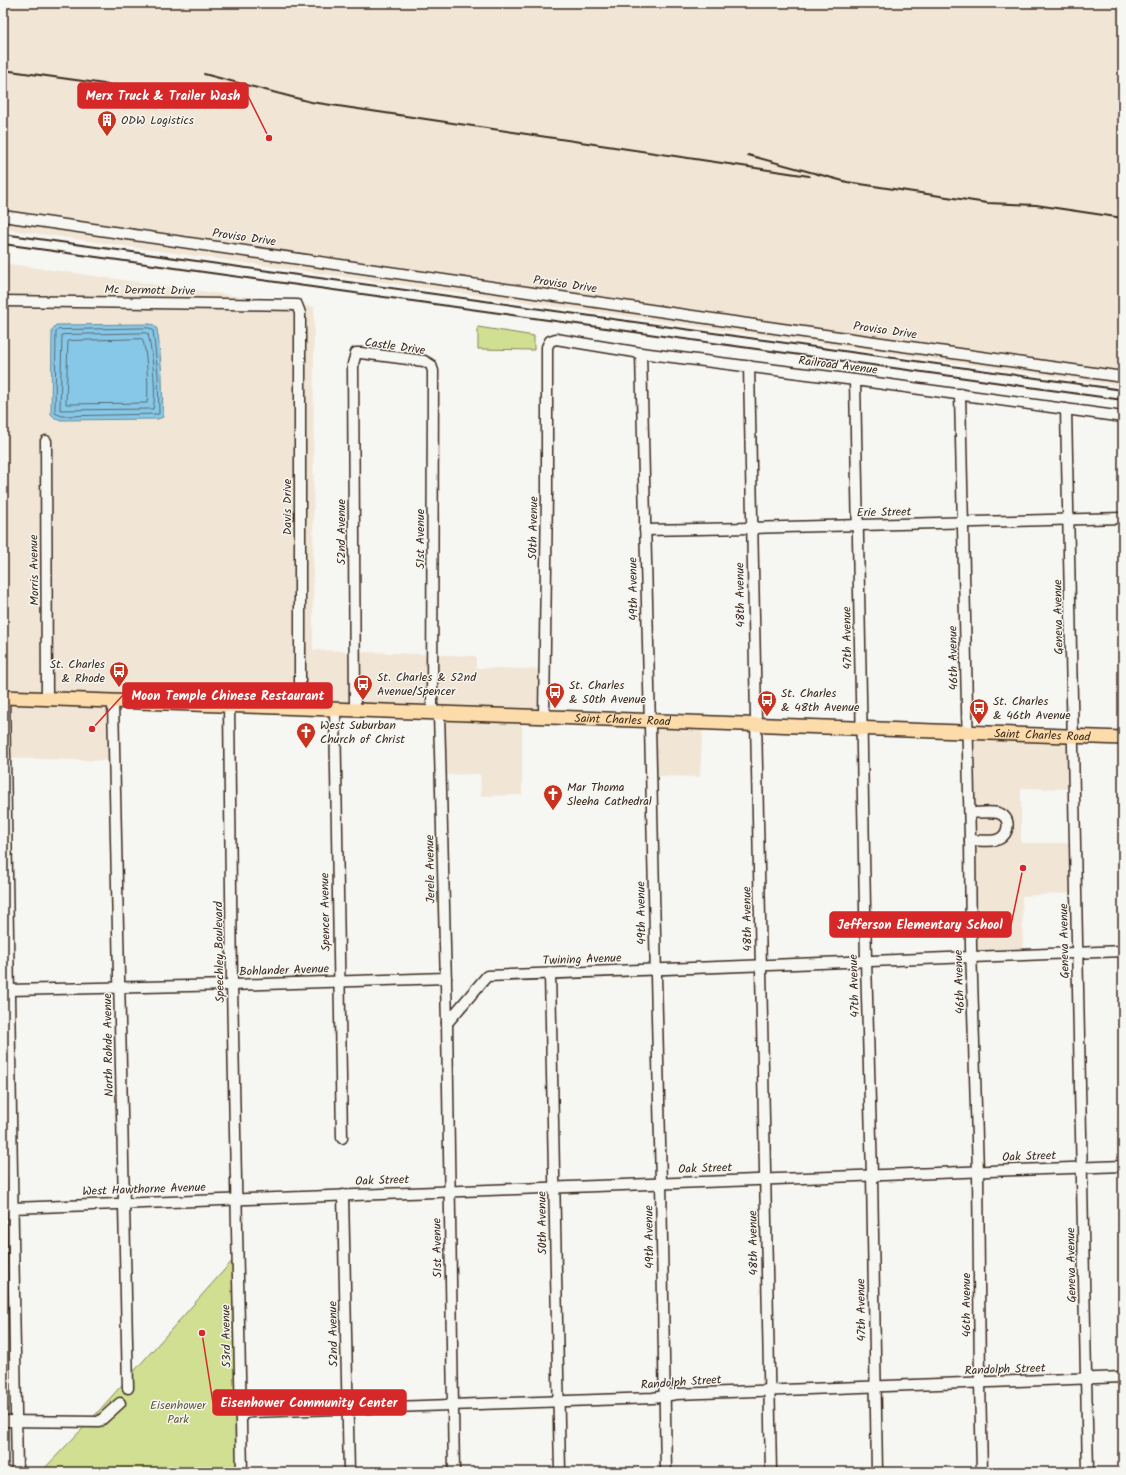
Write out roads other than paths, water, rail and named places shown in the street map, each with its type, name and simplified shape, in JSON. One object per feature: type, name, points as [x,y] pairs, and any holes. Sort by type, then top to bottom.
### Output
[{"type":"main road","name":"Saint Charles Road","points":[[4,697],[1123,738]]},
{"type":"street","name":"Proviso Drive","points":[[3,216],[1123,377]]},
{"type":"street","name":"Mc Dermott Drive","points":[[3,301],[297,305]]},
{"type":"street","name":"Davis Drive","points":[[297,305],[300,313],[300,708]]},
{"type":"street","name":"Railroad Avenue","points":[[550,341],[556,339],[641,353],[855,380],[1123,417]]},
{"type":"street","name":"50th Avenue","points":[[544,717],[547,346],[550,341]]},
{"type":"street","name":"49th Avenue","points":[[641,353],[661,1183],[666,1472]]},
{"type":"street","name":"Castle Drive","points":[[356,354],[370,354],[424,361],[431,365]]},
{"type":"street","name":"52nd Avenue","points":[[355,710],[353,364],[356,354]]},
{"type":"street","name":"51st Avenue","points":[[431,365],[433,371],[436,713]]},
{"type":"street","name":"48th Avenue","points":[[749,366],[771,1472]]},
{"type":"street","name":"47th Avenue","points":[[855,380],[861,729],[872,1175],[876,1472]]},
{"type":"street","name":"46th Avenue","points":[[960,394],[978,1171],[982,1472]]},
{"type":"street","name":"Geneva Avenue","points":[[1066,409],[1088,1472]]},
{"type":"street","name":"Morris Avenue","points":[[46,441],[47,699]]},
{"type":"street","name":"Erie Street","points":[[645,530],[858,526],[1123,518]]},
{"type":"street","points":[[4,697],[8,1206],[17,1472]]},
{"type":"street","name":"North Rohde Avenue","points":[[113,701],[128,1388]]},
{"type":"street","name":"Speechley Boulevard","points":[[229,706],[236,1199]]},
{"type":"street","name":"Spencer Avenue","points":[[334,710],[342,1138]]},
{"type":"street","name":"Jerele Avenue","points":[[436,713],[447,1023]]},
{"type":"street","points":[[970,813],[998,813],[1004,816],[1008,827],[1007,832],[996,840],[970,840]]},
{"type":"street","name":"Twining Avenue","points":[[447,1023],[487,976],[1123,951]]},
{"type":"street","name":"50th Avenue","points":[[550,973],[560,1472]]},
{"type":"street","name":"Bohlander Avenue","points":[[6,989],[120,988],[446,978]]},
{"type":"street","name":"51st Avenue","points":[[447,1023],[454,1472]]},
{"type":"street","name":"Oak Street","points":[[289,1197],[1123,1166]]},
{"type":"street","name":"52nd Avenue","points":[[343,1195],[349,1472]]},
{"type":"street","name":"West Hawthorne Avenue","points":[[8,1206],[289,1197]]},
{"type":"street","name":"53rd Avenue","points":[[236,1199],[242,1472]]},
{"type":"street","name":"Randolph Street","points":[[241,1414],[251,1412],[653,1398],[676,1394],[769,1390],[1123,1377]]},
{"type":"street","points":[[3,1421],[99,1422],[120,1403]]},
{"type":"water","points":[[56,325],[154,325],[157,329],[159,343],[162,375],[163,417],[158,419],[61,420],[55,418],[51,414],[52,330]]},
{"type":"railway","points":[[3,70],[213,99]]},
{"type":"railway","points":[[204,74],[311,102],[809,176]]},
{"type":"railway","points":[[748,155],[847,182],[987,203],[1036,205],[1123,218]]},
{"type":"railway","points":[[3,234],[1123,390]]},
{"type":"railway","points":[[3,244],[1123,400]]},
{"type":"place","name":"ODW Logistics","points":[[107,137]]},
{"type":"place","name":"Merx Truck & Trailer Wash","points":[[269,138]]},
{"type":"place","name":"St. Charles & Rhode","points":[[119,688]]},
{"type":"place","name":"St. Charles & 52nd Avenue/Spencer","points":[[363,701]]},
{"type":"place","name":"St. Charles & 50th Avenue","points":[[555,709]]},
{"type":"place","name":"St. Charles & 48th Avenue","points":[[767,717]]},
{"type":"place","name":"St. Charles & 46th Avenue","points":[[979,725]]},
{"type":"place","name":"Moon Temple Chinese Restaurant","points":[[92,729]]},
{"type":"place","name":"West Suburban Church of Christ","points":[[306,749]]},
{"type":"place","name":"Mar Thoma Sleeha Cathedral","points":[[553,811]]},
{"type":"place","name":"Jefferson Elementary School","points":[[1023,868]]},
{"type":"place","name":"Eisenhower Community Center","points":[[202,1333]]},
{"type":"park label","name":"Eisenhower Park","points":[[178,1412]]}]
